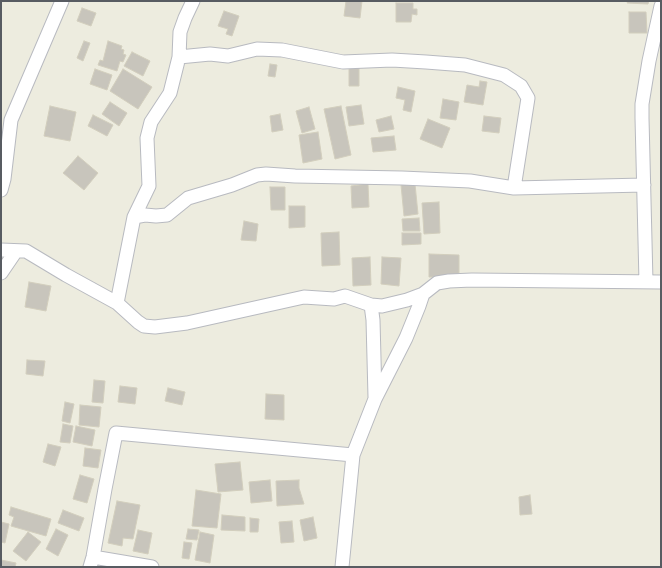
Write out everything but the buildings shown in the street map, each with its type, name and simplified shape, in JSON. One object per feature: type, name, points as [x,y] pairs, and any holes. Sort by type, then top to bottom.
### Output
[{"type":"street","points":[[1,190],[4,179],[11,120],[62,1]]},
{"type":"street","points":[[118,303],[134,217],[149,186],[147,138],[151,122],[170,93],[179,57],[180,32],[193,1]]},
{"type":"street","points":[[646,282],[642,104],[655,64],[661,6]]},
{"type":"street","points":[[179,57],[210,54],[228,56],[257,49],[282,50],[342,62],[392,60],[465,65],[504,75],[521,86],[528,98],[514,188]]},
{"type":"street","points":[[134,217],[145,215],[167,215],[188,198],[232,186],[258,175],[266,174],[295,176],[417,178],[470,181],[514,188],[644,185]]},
{"type":"street","points":[[1,250],[26,251],[66,275],[118,303],[144,326],[155,327],[187,324],[304,297],[334,299],[345,296],[371,305],[382,306],[407,300],[423,294],[437,283],[448,281],[661,282]]},
{"type":"street","points":[[1,273],[16,251]]},
{"type":"street","points":[[342,567],[353,455],[375,399],[406,338],[420,306],[423,294]]},
{"type":"street","points":[[371,305],[373,320],[375,399]]},
{"type":"street","points":[[152,567],[92,562],[104,489],[116,433],[353,455]]}]
